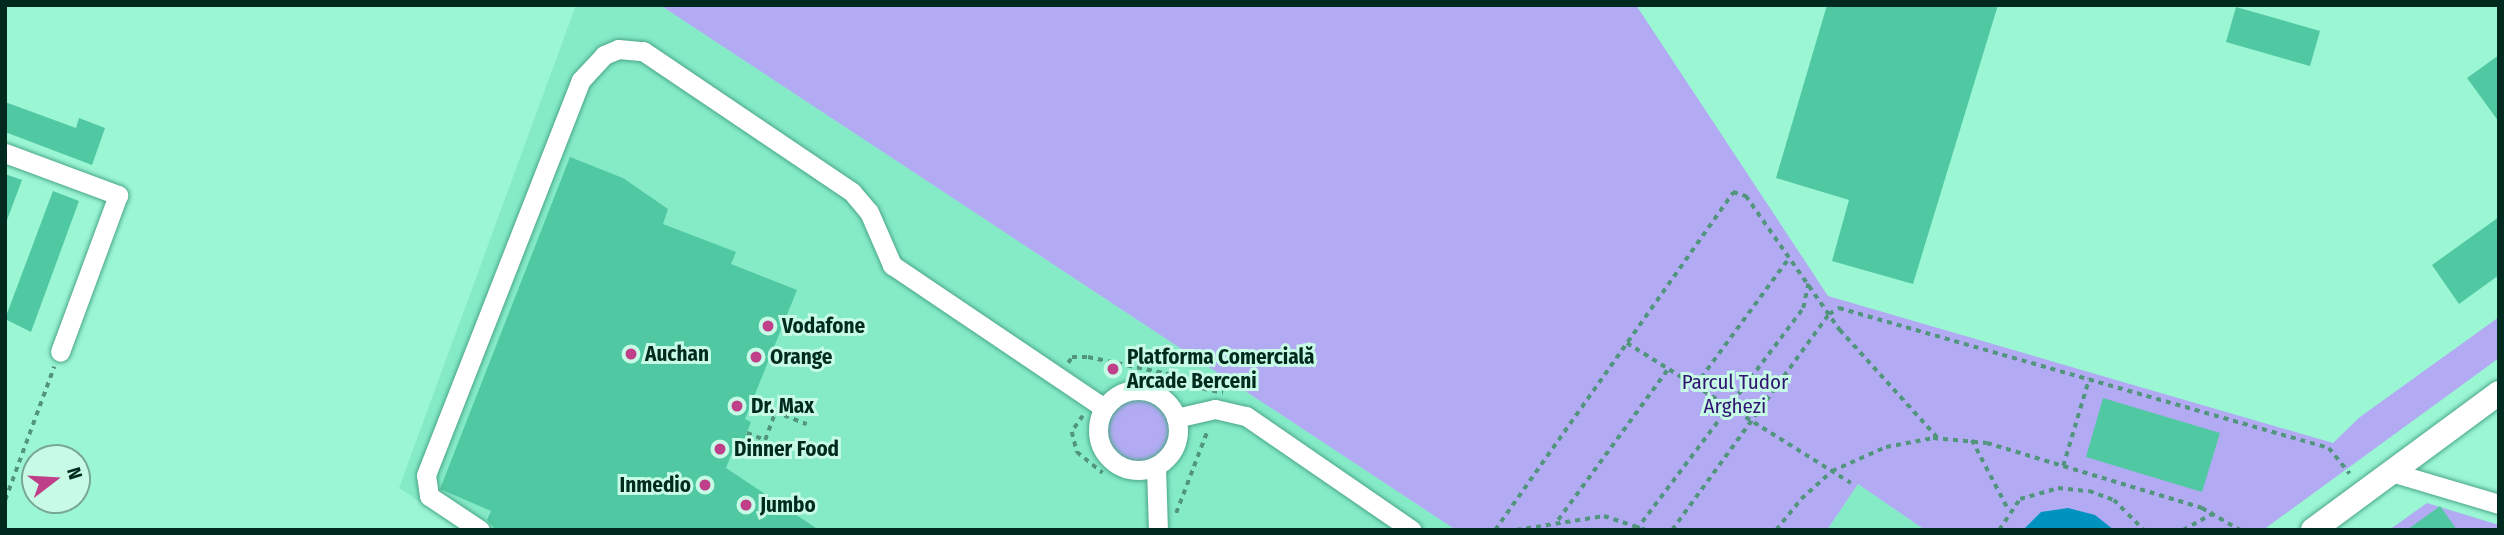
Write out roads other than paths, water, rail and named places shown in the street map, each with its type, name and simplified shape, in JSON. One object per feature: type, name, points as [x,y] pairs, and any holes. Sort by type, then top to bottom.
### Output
[{"type":"main road","points":[[2313,530],[2499,393]]},
{"type":"street","points":[[480,530],[429,496],[426,475],[581,80],[604,55],[618,48],[643,51],[852,192],[869,212],[892,265],[1104,408]]},
{"type":"street","points":[[5,153],[118,195],[60,352]]},
{"type":"street","points":[[1156,467],[1132,471],[1105,455],[1097,429],[1104,408],[1121,393],[1143,390],[1164,399],[1176,418],[1177,440],[1156,467],[1159,523]]},
{"type":"street","points":[[1176,418],[1215,409],[1246,416],[1402,526]]},
{"type":"street","points":[[2391,472],[2499,505]]},
{"type":"water","points":[[2068,508],[2095,515],[2114,530],[2023,530],[2041,512]]},
{"type":"place","name":"Vodafone","points":[[768,326]]},
{"type":"place","name":"Auchan","points":[[631,354]]},
{"type":"place","name":"Orange","points":[[756,357]]},
{"type":"place","name":"Platforma Comercială Arcade Berceni","points":[[1113,369]]},
{"type":"place","name":"Dr. Max","points":[[737,406]]},
{"type":"place","name":"Dinner Food","points":[[720,449]]},
{"type":"place","name":"Inmedio","points":[[705,485]]},
{"type":"place","name":"Jumbo","points":[[746,505]]},
{"type":"park label","name":"Parcul Tudor Arghezi","points":[[1735,394]]}]
